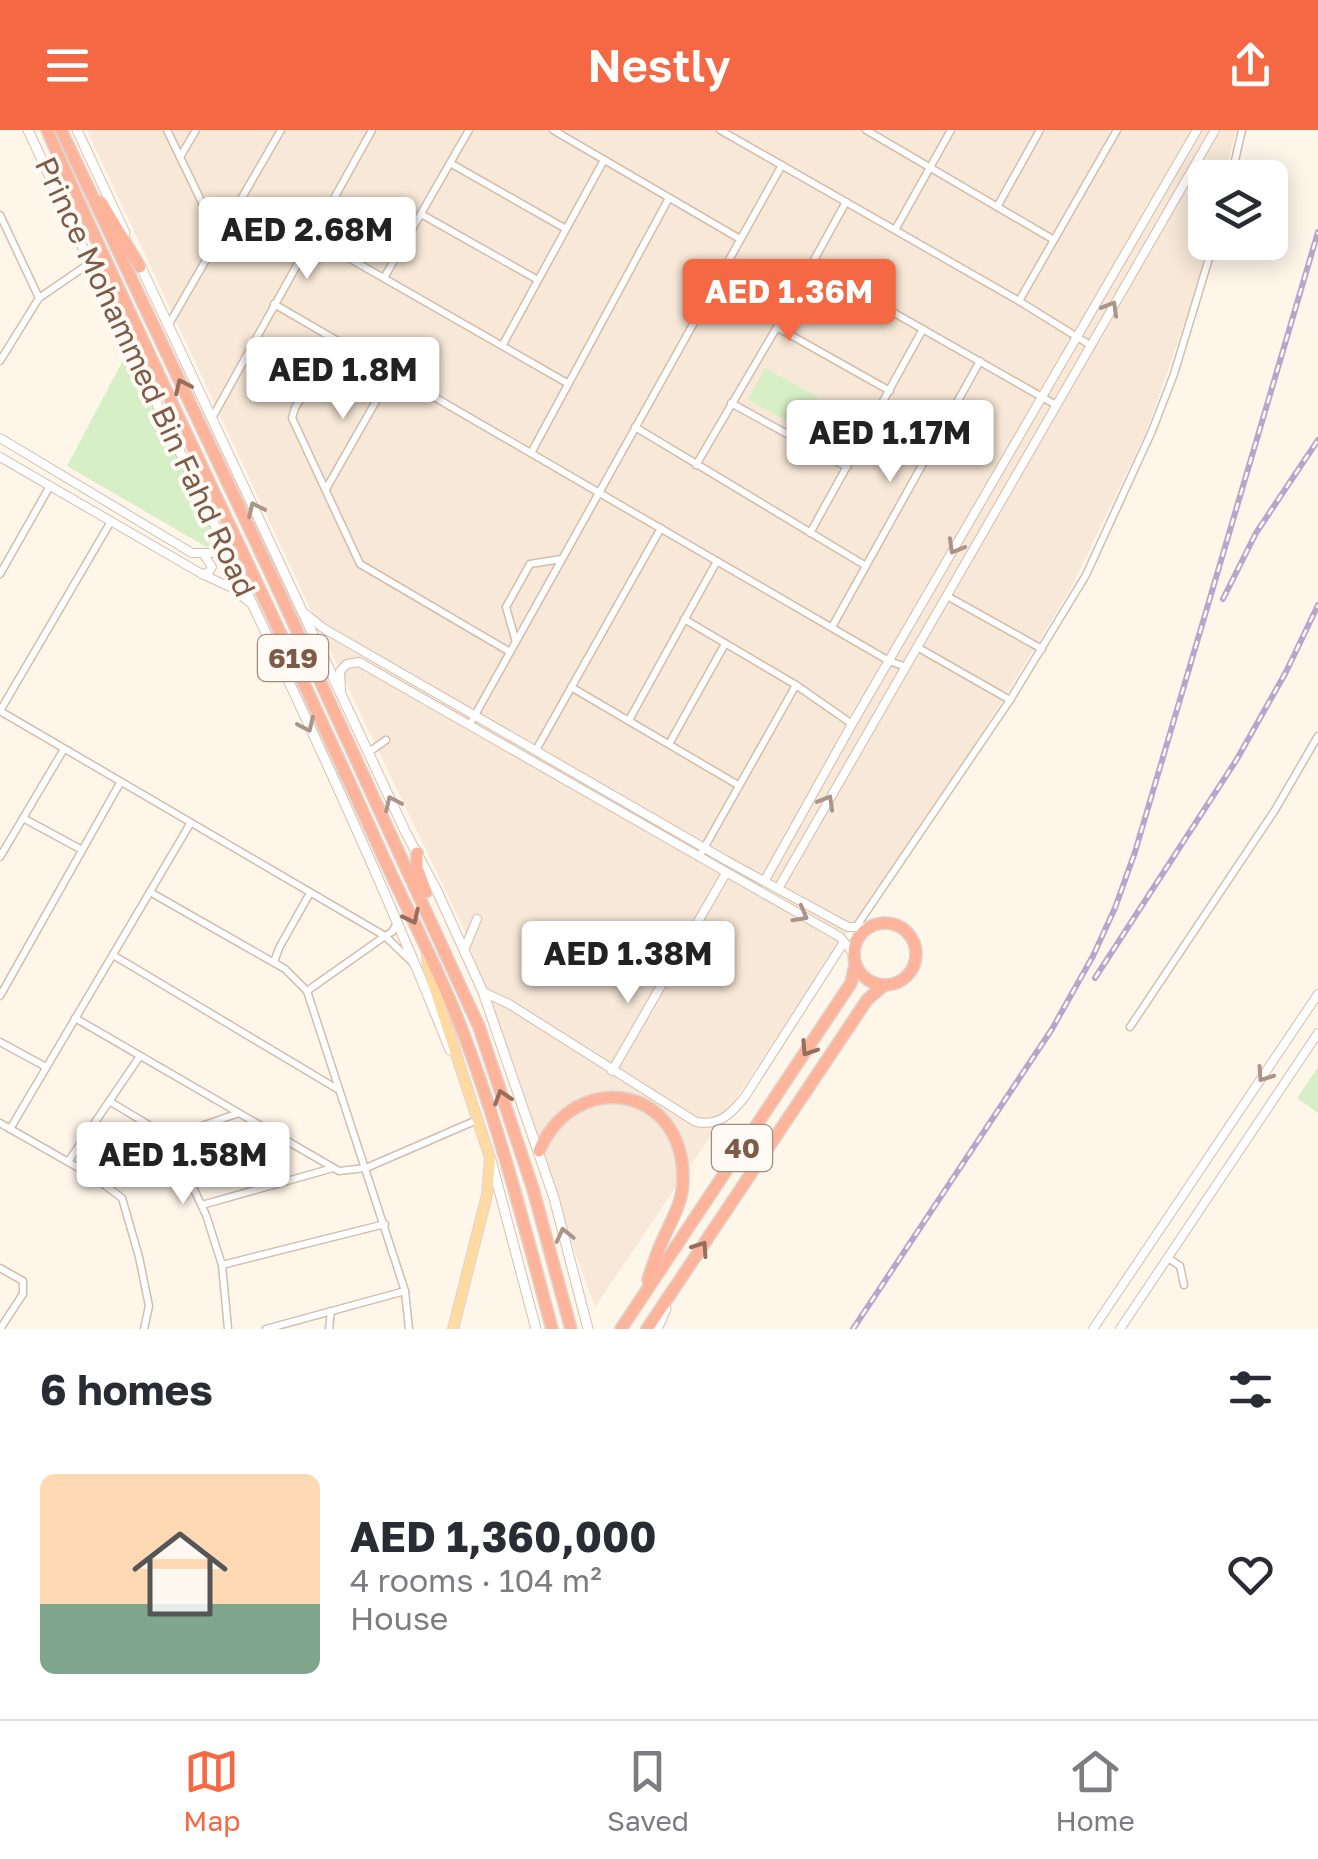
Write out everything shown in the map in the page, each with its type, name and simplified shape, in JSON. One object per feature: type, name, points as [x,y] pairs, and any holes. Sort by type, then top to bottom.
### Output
[{"type":"highway","name":"619","points":[[47,130],[458,1019],[516,1195],[552,1329]]},
{"type":"highway","name":"619","points":[[61,130],[479,1026],[533,1189],[571,1329]]},
{"type":"highway","points":[[74,157],[140,267]]},
{"type":"highway","points":[[66,174],[128,344]]},
{"type":"highway","points":[[417,853],[417,868],[428,897],[430,916]]},
{"type":"highway","points":[[887,923],[908,934],[915,944],[915,962],[901,982],[883,986],[866,980],[854,959],[862,928],[887,923]]},
{"type":"highway","name":"40","points":[[621,1329],[851,983],[854,959]]},
{"type":"highway","name":"40","points":[[647,1329],[867,1000],[883,986]]},
{"type":"highway","points":[[539,1151],[551,1127],[586,1101],[627,1099],[648,1107],[665,1120],[682,1156],[684,1182],[677,1211],[644,1294]]},
{"type":"main road","name":"Prince Mohammed Bin Fahd Road","points":[[28,130],[398,922],[478,1119]]},
{"type":"main road","name":"Prince Mohammed Bin Fahd Road","points":[[76,130],[483,992],[554,1198],[588,1329]]},
{"type":"main road","points":[[426,946],[428,968],[490,1158],[536,1329]]},
{"type":"main road","points":[[453,1329],[487,1195],[490,1158]]},
{"type":"main road","points":[[656,1329],[673,1290]]},
{"type":"street","points":[[167,130],[218,238]]},
{"type":"street","points":[[180,157],[196,130]]},
{"type":"street","points":[[168,326],[281,130]]},
{"type":"street","points":[[212,418],[372,130]]},
{"type":"street","points":[[384,278],[468,130]]},
{"type":"street","points":[[553,130],[740,239]]},
{"type":"street","points":[[720,130],[1090,345]]},
{"type":"street","points":[[866,130],[1054,240]]},
{"type":"street","points":[[895,230],[951,130]]},
{"type":"street","points":[[998,207],[1040,130]]},
{"type":"street","points":[[1019,301],[1117,130]]},
{"type":"street","points":[[765,880],[1198,130]]},
{"type":"street","points":[[779,887],[1215,130]]},
{"type":"street","points":[[1235,160],[1242,130]]},
{"type":"street","points":[[502,346],[604,160]]},
{"type":"street","points":[[450,163],[566,229]]},
{"type":"street","points":[[472,720],[782,165]]},
{"type":"street","points":[[530,453],[670,198]]},
{"type":"street","points":[[696,465],[846,202]]},
{"type":"street","points":[[421,214],[538,280]]},
{"type":"street","points":[[0,215],[39,298]]},
{"type":"street","points":[[0,242],[10,236]]},
{"type":"street","points":[[312,237],[567,383]]},
{"type":"street","points":[[341,692],[340,671],[347,664],[358,662],[536,750],[848,927],[862,928],[1086,575],[1152,431],[1209,260]]},
{"type":"street","points":[[0,361],[39,298],[90,263]]},
{"type":"street","points":[[810,265],[1056,404]]},
{"type":"street","points":[[274,304],[832,628],[906,667]]},
{"type":"street","points":[[778,327],[890,391]]},
{"type":"street","points":[[810,533],[923,329]]},
{"type":"street","points":[[337,341],[294,408],[292,418],[360,564],[510,652]]},
{"type":"street","points":[[832,628],[980,361]]},
{"type":"street","points":[[326,490],[392,373]]},
{"type":"street","points":[[732,403],[847,467]]},
{"type":"street","points":[[635,427],[866,566]]},
{"type":"street","points":[[0,438],[192,554],[204,555],[217,548],[216,526]]},
{"type":"street","points":[[0,457],[232,588],[253,606]]},
{"type":"street","points":[[0,574],[50,486]]},
{"type":"street","points":[[110,522],[0,711],[385,936],[417,968]]},
{"type":"street","points":[[536,750],[661,528]]},
{"type":"street","points":[[202,574],[212,567],[204,555]]},
{"type":"street","points":[[516,642],[506,607],[530,564],[562,558]]},
{"type":"street","points":[[628,720],[717,561]]},
{"type":"street","points":[[946,596],[1042,648]]},
{"type":"street","points":[[304,612],[323,628],[472,720],[698,857],[840,937],[854,959]]},
{"type":"street","points":[[684,620],[796,685],[852,724]]},
{"type":"street","points":[[669,744],[725,644]]},
{"type":"street","points":[[917,647],[1010,700]]},
{"type":"street","points":[[698,857],[796,685]]},
{"type":"street","points":[[572,687],[738,785]]},
{"type":"street","points":[[1130,1027],[1274,810],[1318,736]]},
{"type":"street","points":[[369,752],[386,740]]},
{"type":"street","points":[[0,858],[64,749]]},
{"type":"street","points":[[0,996],[120,782]]},
{"type":"street","points":[[24,818],[82,850]]},
{"type":"street","points":[[10,1129],[190,824]]},
{"type":"street","points":[[612,1070],[726,873]]},
{"type":"street","points":[[150,892],[274,962],[307,990],[405,1291],[409,1329]]},
{"type":"street","points":[[274,962],[310,892]]},
{"type":"street","points":[[464,948],[477,919]]},
{"type":"street","points":[[307,990],[392,932],[398,922]]},
{"type":"street","points":[[483,992],[509,1004],[696,1122],[713,1124],[730,1116],[744,1098],[844,942]]},
{"type":"street","points":[[113,955],[340,1091]]},
{"type":"street","points":[[1093,1329],[1318,994]]},
{"type":"street","points":[[76,1018],[339,1172],[366,1168],[478,1119]]},
{"type":"street","points":[[1120,1329],[1318,1033]]},
{"type":"street","points":[[0,1042],[46,1067]]},
{"type":"street","points":[[68,1162],[140,1056]]},
{"type":"street","points":[[109,1101],[149,1125],[174,1149],[202,1205],[222,1265],[228,1329]]},
{"type":"street","points":[[164,1139],[239,1113]]},
{"type":"street","points":[[0,1123],[91,1175],[122,1198],[149,1306],[144,1329]]},
{"type":"street","points":[[202,1205],[333,1168]]},
{"type":"street","points":[[222,1265],[384,1224]]},
{"type":"street","points":[[1168,1258],[1180,1266],[1184,1286]]},
{"type":"street","points":[[0,1268],[23,1281],[23,1294],[0,1329]]},
{"type":"street","points":[[266,1329],[405,1291]]},
{"type":"street","points":[[329,1329],[332,1311]]},
{"type":"shaded area","points":[[87,130],[1236,130],[1228,160],[1188,160],[1188,260],[1205,260],[1200,279],[1146,432],[1069,592],[984,730],[595,1307],[463,927]]},
{"type":"green space","points":[[129,349],[215,537],[208,548],[67,466]]},
{"type":"green space","points":[[765,368],[818,397],[802,430],[748,399]]},
{"type":"green space","points":[[1318,1067],[1318,1113],[1297,1098]]},
{"type":"railway","points":[[853,1329],[1052,1029],[1115,908],[1135,852],[1318,232]]},
{"type":"railway","points":[[1223,599],[1256,533],[1318,440]]},
{"type":"railway","points":[[1095,978],[1237,759],[1318,605]]}]
